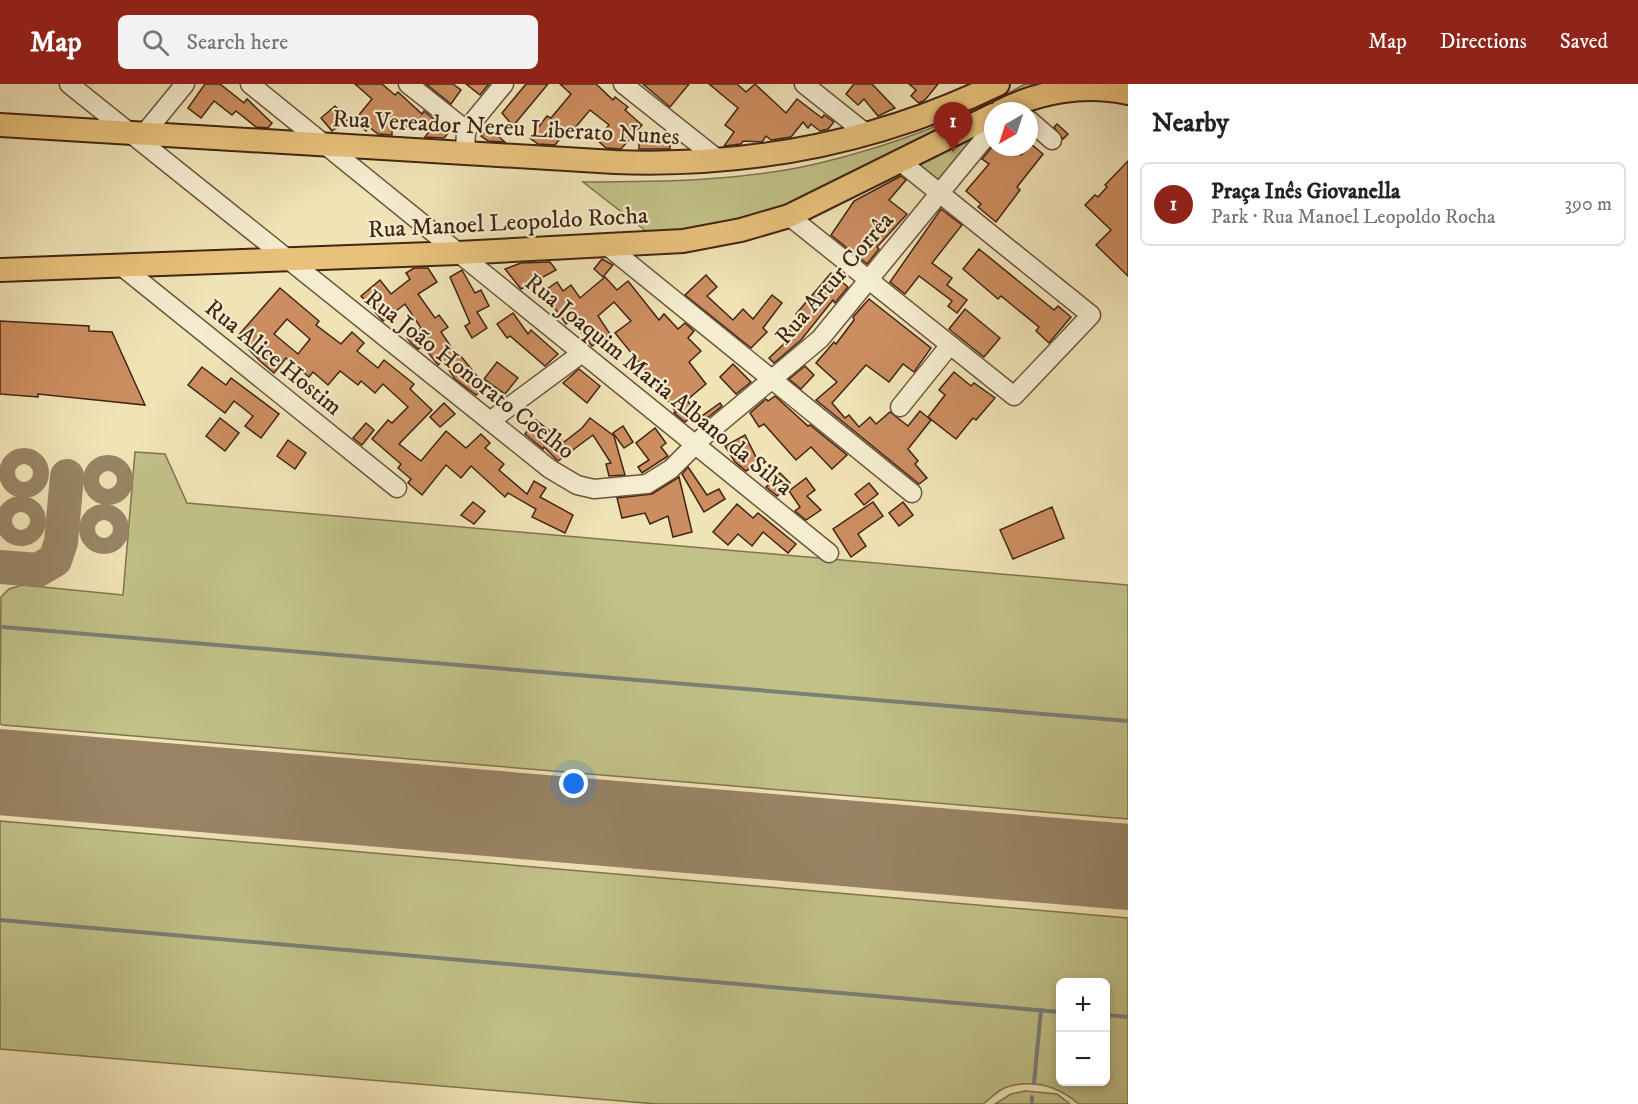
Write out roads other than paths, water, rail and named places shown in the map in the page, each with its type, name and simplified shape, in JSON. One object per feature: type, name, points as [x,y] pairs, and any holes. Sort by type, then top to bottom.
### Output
[{"type":"main road","name":"Rua Vereador Nereu Liberato Nunes","points":[[0,125],[324,144],[466,142],[650,164],[720,161],[784,154],[868,135],[939,110],[990,85]]},
{"type":"main road","name":"Rua Manoel Leopoldo Rocha","points":[[1024,102],[1042,93],[1066,87],[1091,86],[1128,93]]},
{"type":"main road","name":"Rua Manoel Leopoldo Rocha","points":[[0,270],[458,253],[682,241],[741,230],[789,216],[984,122]]},
{"type":"street","name":"Rua João Honorato Coelho","points":[[69,84],[137,133],[287,258],[564,479],[594,489],[647,484],[670,469],[696,446]]},
{"type":"street","points":[[137,133],[185,84]]},
{"type":"street","name":"Rua Joaquim Maria Albano da Silva","points":[[250,84],[829,553]]},
{"type":"street","points":[[408,84],[466,142],[504,84]]},
{"type":"street","points":[[623,84],[720,161]]},
{"type":"street","points":[[804,84],[868,135]]},
{"type":"street","points":[[1038,128],[1052,140]]},
{"type":"street","name":"Rua Artur Corrêa","points":[[696,446],[820,339],[984,139]]},
{"type":"street","points":[[789,216],[1014,396],[1091,315],[901,162]]},
{"type":"street","points":[[605,244],[912,493]]},
{"type":"street","name":"Rua Alice Hostim","points":[[120,265],[396,488]]},
{"type":"street","points":[[900,407],[950,345]]},
{"type":"street","points":[[490,421],[582,352]]},
{"type":"waterway","points":[[3,627],[1128,721]]},
{"type":"waterway","points":[[0,920],[1056,1012]]},
{"type":"waterway","points":[[1034,1083],[1041,1010]]},
{"type":"waterway","points":[[1110,1015],[1128,1017]]},
{"type":"waterway","points":[[1032,1097],[1032,1104]]},
{"type":"place","name":"Praça Inês Giovanella","points":[[953,152]]}]
